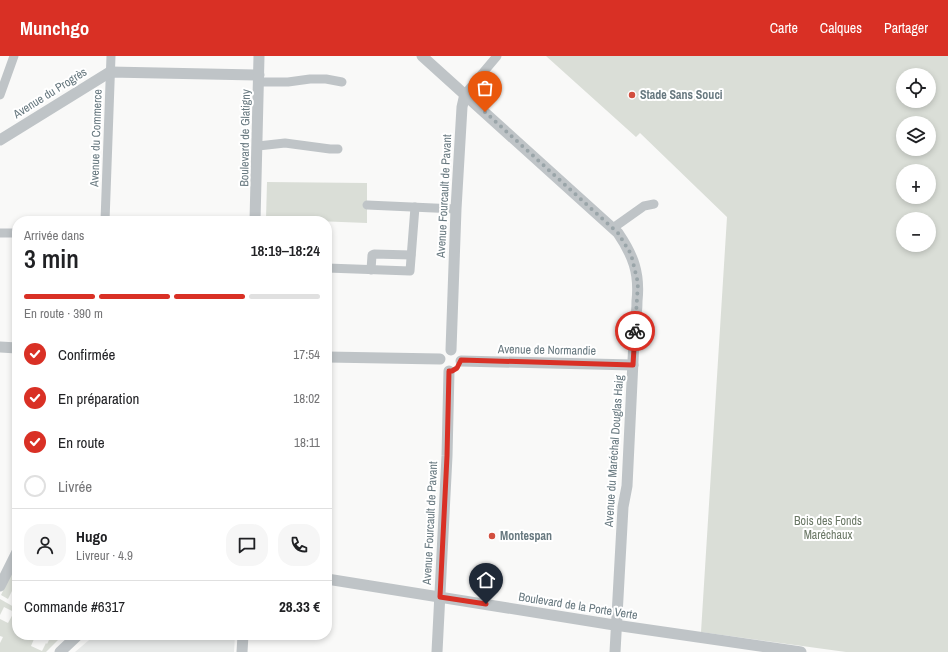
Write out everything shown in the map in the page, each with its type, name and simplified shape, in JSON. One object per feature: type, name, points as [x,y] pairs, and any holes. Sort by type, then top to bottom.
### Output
[{"type":"street","points":[[0,95],[14,56]]},
{"type":"street","name":"Avenue du Commerce","points":[[105,216],[111,56]]},
{"type":"street","name":"Boulevard de Glatigny","points":[[255,216],[259,56]]},
{"type":"street","name":"Avenue du Maréchal Douglas Haig","points":[[422,56],[613,228],[618,233],[631,254],[638,283],[627,486],[623,514],[615,652]]},
{"type":"street","points":[[465,94],[497,56]]},
{"type":"street","points":[[110,72],[259,79],[288,82],[310,78],[342,82]]},
{"type":"street","name":"Avenue du Progrès","points":[[0,140],[110,72]]},
{"type":"street","name":"Avenue Fourcault de Pavant","points":[[451,350],[456,209],[462,107],[465,94]]},
{"type":"street","points":[[258,146],[285,143],[338,149]]},
{"type":"street","points":[[367,204],[456,209]]},
{"type":"street","points":[[613,228],[644,206],[654,204]]},
{"type":"street","points":[[332,268],[410,270],[415,207]]},
{"type":"street","points":[[0,233],[12,233]]},
{"type":"street","points":[[371,270],[372,255],[374,254],[411,255]]},
{"type":"street","points":[[0,348],[12,348]]},
{"type":"street","points":[[451,350],[457,352],[461,360],[457,368],[449,371],[443,368],[440,358],[444,352],[451,350]]},
{"type":"street","points":[[332,357],[440,358]]},
{"type":"street","name":"Avenue de Normandie","points":[[461,360],[633,365]]},
{"type":"street","name":"Avenue Fourcault de Pavant","points":[[437,652],[447,456],[449,371]]},
{"type":"street","points":[[0,586],[12,562]]},
{"type":"street","name":"Boulevard de la Porte Verte","points":[[332,580],[617,625],[801,652]]},
{"type":"street","points":[[60,652],[73,640]]},
{"type":"street","points":[[242,652],[243,640]]},
{"type":"shaded area","points":[[89,640],[235,640],[234,652],[75,652]]},
{"type":"green space","name":"Bois des Fonds Maréchaux","points":[[546,56],[948,56],[948,652],[846,652],[701,632],[727,217],[640,133],[636,137]]},
{"type":"green space","points":[[267,182],[367,183],[367,223],[332,222],[332,216],[266,216]]},
{"type":"green space","points":[[12,572],[12,591],[8,599],[1,595]]},
{"type":"green space","points":[[0,599],[12,606],[12,611],[4,607],[0,615]]},
{"type":"green space","points":[[12,616],[12,640],[34,640],[31,646],[42,651],[49,640],[58,640],[46,652],[0,652],[0,643],[3,637],[0,636],[0,619],[8,623]]},
{"type":"way so far","points":[[485,112],[618,233],[631,254],[638,283],[635,331]]},
{"type":"place","name":"Stade Sans Souci","points":[[632,95]]},
{"type":"place","name":"Montespan","points":[[492,536]]},
{"type":"route","points":[[486,604],[440,597],[447,456],[449,371],[455,370],[461,364],[461,360],[633,365],[635,331]]}]
